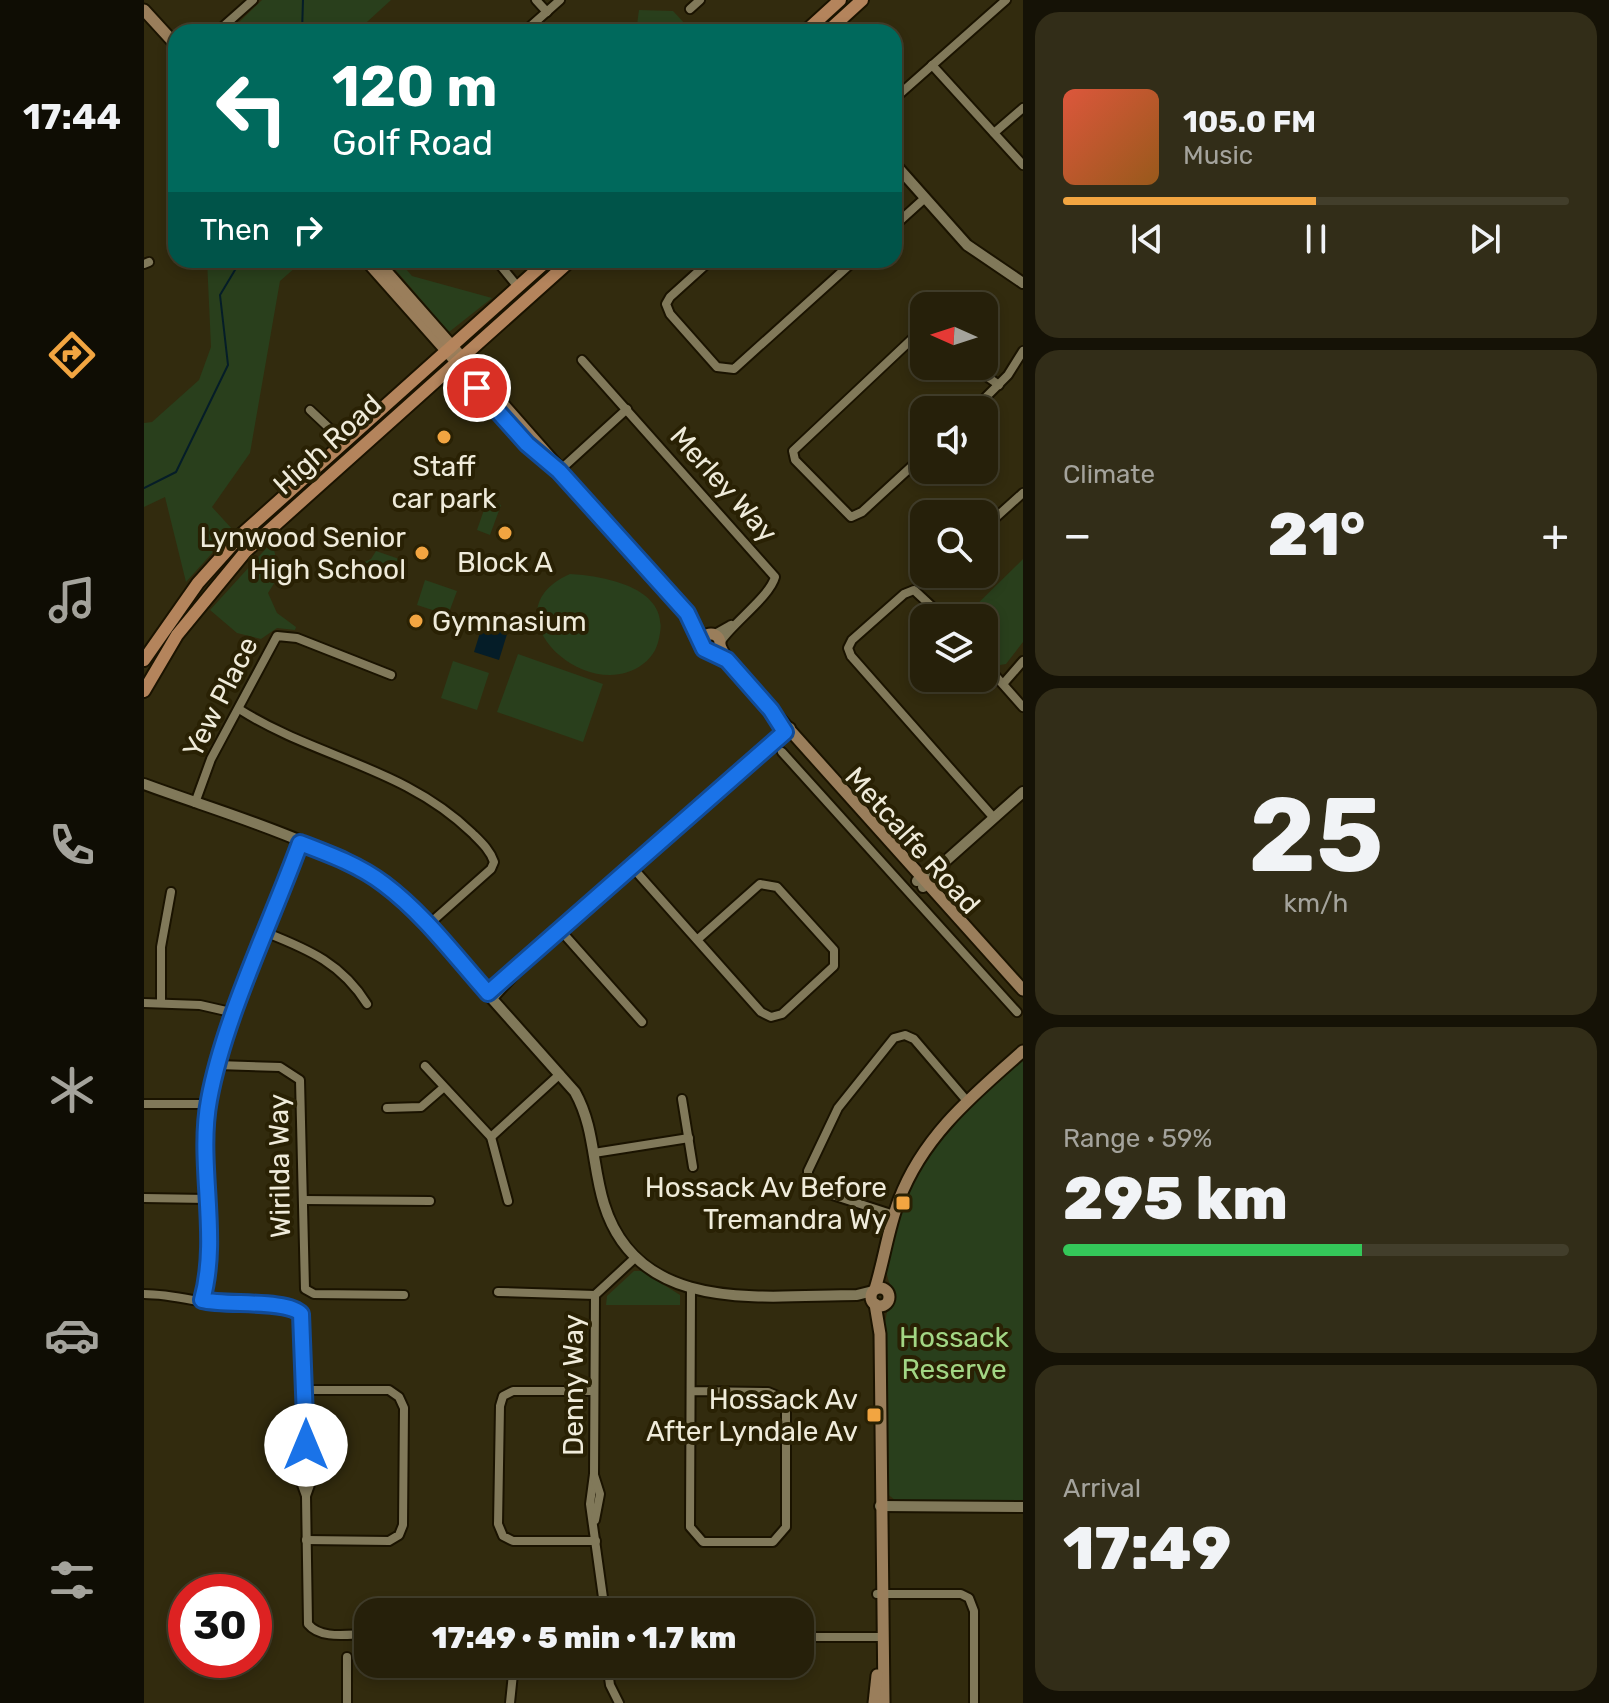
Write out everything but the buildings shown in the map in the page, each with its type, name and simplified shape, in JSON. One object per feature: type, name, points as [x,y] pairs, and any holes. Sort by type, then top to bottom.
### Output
[{"type":"main road","points":[[144,0],[168,26]]},
{"type":"main road","points":[[814,24],[840,0]]},
{"type":"main road","points":[[836,24],[862,0]]},
{"type":"main road","points":[[144,10],[168,36]]},
{"type":"main road","points":[[373,268],[694,623],[714,641]]},
{"type":"main road","points":[[383,268],[454,355]]},
{"type":"main road","name":"High Road","points":[[144,691],[177,635],[246,551],[454,355],[539,268]]},
{"type":"main road","name":"High Road","points":[[144,660],[166,626],[222,555],[345,443],[561,268]]},
{"type":"main road","name":"Metcalfe Road","points":[[714,641],[727,660],[1023,999]]},
{"type":"main road","name":"Metcalfe Road","points":[[922,882],[1023,990]]},
{"type":"main road","points":[[874,1703],[880,1594],[880,1334],[877,1296],[881,1270],[894,1215],[921,1156],[967,1101],[1023,1051]]},
{"type":"main road","points":[[879,1637],[884,1703]]},
{"type":"street","points":[[226,24],[253,0]]},
{"type":"street","points":[[536,0],[547,12]]},
{"type":"street","points":[[533,24],[560,0]]},
{"type":"street","points":[[690,9],[700,0]]},
{"type":"street","points":[[902,92],[1006,0]]},
{"type":"street","points":[[932,65],[1023,165]]},
{"type":"street","points":[[994,133],[1023,108]]},
{"type":"street","points":[[902,172],[967,245],[1023,283]]},
{"type":"street","points":[[902,219],[925,198]]},
{"type":"street","points":[[503,268],[518,287]]},
{"type":"street","points":[[702,268],[666,304],[670,314],[708,358],[725,371],[734,369],[844,268]]},
{"type":"street","points":[[910,341],[793,451],[795,460],[851,517],[862,512],[910,468]]},
{"type":"street","points":[[988,396],[1023,351]]},
{"type":"street","name":"Merley Way","points":[[582,360],[775,577],[770,589],[714,641]]},
{"type":"street","points":[[992,380],[999,385]]},
{"type":"street","points":[[559,471],[627,409]]},
{"type":"street","points":[[310,410],[345,443]]},
{"type":"street","points":[[998,515],[1023,493]]},
{"type":"street","points":[[929,604],[914,590],[904,594],[852,640],[848,648],[994,818]]},
{"type":"street","name":"Yew Place","points":[[195,803],[211,759],[277,636],[297,638],[391,675]]},
{"type":"street","points":[[1003,684],[1023,661]]},
{"type":"street","points":[[998,678],[1023,707]]},
{"type":"street","points":[[239,709],[278,733],[385,773],[419,791],[444,808],[487,848],[494,862],[491,869],[428,925]]},
{"type":"street","points":[[490,995],[788,730]]},
{"type":"street","points":[[782,752],[1017,1012]]},
{"type":"street","points":[[144,784],[341,859],[383,883],[428,925],[560,1074],[583,1106],[604,1206],[613,1227],[636,1257],[654,1272],[691,1290],[733,1296],[877,1296]]},
{"type":"street","points":[[922,882],[1023,792]]},
{"type":"street","points":[[202,1300],[208,1271],[208,1104],[217,1065],[235,1013],[300,843]]},
{"type":"street","points":[[882,864],[896,853]]},
{"type":"street","points":[[633,868],[697,940],[761,1012],[771,1017],[782,1014],[834,966],[837,959],[825,940],[777,887],[769,883],[760,884],[697,940]]},
{"type":"street","points":[[161,1002],[161,947],[171,892]]},
{"type":"street","points":[[562,932],[642,1022]]},
{"type":"street","points":[[267,933],[323,957],[357,989],[367,1004]]},
{"type":"street","points":[[144,1003],[200,1005],[235,1013]]},
{"type":"street","points":[[894,1215],[814,1189],[808,1181],[808,1171],[838,1108],[894,1038],[905,1035],[914,1039],[967,1101]]},
{"type":"street","name":"Wirilda Way","points":[[217,1065],[280,1067],[300,1080],[302,1282],[305,1289],[314,1294],[404,1295]]},
{"type":"street","points":[[425,1066],[491,1137],[508,1201]]},
{"type":"street","points":[[491,1137],[560,1074]]},
{"type":"street","points":[[387,1108],[421,1107],[443,1088]]},
{"type":"street","points":[[682,1099],[693,1167]]},
{"type":"street","points":[[144,1104],[208,1104]]},
{"type":"street","points":[[594,1153],[689,1138]]},
{"type":"street","points":[[144,1198],[208,1199]]},
{"type":"street","points":[[303,1200],[430,1201]]},
{"type":"street","points":[[498,1292],[595,1295],[636,1257]]},
{"type":"street","points":[[691,1290],[690,1527],[703,1542],[773,1542],[786,1527],[786,1410],[780,1397],[768,1392],[691,1391]]},
{"type":"street","points":[[144,1294],[236,1306],[286,1306],[297,1310],[303,1320],[306,1390],[306,1463],[301,1482],[306,1496],[308,1624],[313,1631],[327,1635],[354,1634]]},
{"type":"street","name":"Denny Way","points":[[595,1295],[594,1474],[590,1494],[603,1598]]},
{"type":"street","points":[[306,1390],[389,1390],[399,1397],[404,1423],[403,1525],[399,1535],[389,1541],[306,1540]]},
{"type":"street","points":[[594,1391],[513,1391],[503,1396],[500,1406],[498,1524],[503,1536],[513,1541],[596,1541]]},
{"type":"street","points":[[880,1506],[1023,1507]]},
{"type":"street","points":[[880,1594],[961,1594],[969,1598],[974,1611],[974,1703]]},
{"type":"street","points":[[814,1637],[879,1637]]},
{"type":"street","points":[[347,1657],[347,1703]]},
{"type":"street","points":[[510,1703],[513,1678]]},
{"type":"street","points":[[609,1678],[619,1703]]},
{"type":"green space","points":[[262,0],[391,0],[365,24],[237,24]]},
{"type":"green space","points":[[639,10],[673,11],[685,24],[637,24]]},
{"type":"green space","points":[[207,268],[295,268],[280,281],[250,453],[212,507],[233,530],[186,582],[165,497],[144,507],[144,423],[152,422],[199,380],[211,347]]},
{"type":"green space","points":[[394,268],[405,268],[412,276],[492,298],[449,332]]},
{"type":"green space","points":[[487,501],[501,505],[490,535],[477,530]]},
{"type":"green space","points":[[272,542],[280,574],[268,593],[277,613],[296,627],[295,630],[277,628],[261,639],[237,633],[210,610]]},
{"type":"green space","points":[[376,551],[408,562],[403,577],[362,563],[371,559]]},
{"type":"green space","points":[[1023,559],[1023,642],[1006,664],[1000,665],[998,604],[977,604],[994,588],[998,588],[998,584]]},
{"type":"green space","points":[[570,574],[616,581],[644,595],[654,605],[660,617],[660,633],[655,650],[647,661],[620,674],[596,673],[573,664],[553,649],[541,631],[537,610],[546,591]]},
{"type":"green space","points":[[425,580],[457,591],[448,615],[417,605]]},
{"type":"green space","points":[[518,654],[603,684],[583,742],[497,712]]},
{"type":"green space","points":[[453,661],[489,673],[477,710],[441,698]]},
{"type":"green space","name":"Hossack Reserve","points":[[1023,1059],[1023,1503],[896,1501],[885,1492],[884,1327],[888,1307],[895,1301],[887,1272],[892,1235],[916,1177],[934,1151],[976,1103]]},
{"type":"green space","points":[[634,1271],[642,1271],[680,1295],[680,1305],[606,1305],[607,1296]]},
{"type":"water","points":[[483,623],[508,631],[499,660],[474,652]]},
{"type":"waterway","points":[[302,24],[303,0]]},
{"type":"waterway","points":[[144,488],[176,472],[228,365],[220,295],[236,268]]},
{"type":"place","name":"Staff car park","points":[[444,437]]},
{"type":"place","name":"Block A","points":[[505,533]]},
{"type":"place","name":"Lynwood Senior High School","points":[[422,553]]},
{"type":"place","name":"Gymnasium","points":[[416,621]]},
{"type":"place","name":"Hossack Av Before Tremandra Wy","points":[[903,1203]]},
{"type":"place","name":"Hossack Av After Lyndale Av","points":[[874,1415]]},
{"type":"route","points":[[306,1445],[301,1314],[286,1306],[220,1305],[202,1300],[208,1271],[208,1104],[217,1065],[235,1013],[300,843],[341,859],[383,883],[428,925],[488,993],[530,960],[785,732],[775,721],[771,710],[727,660],[704,649],[687,613],[559,471],[527,444],[477,388]]}]
